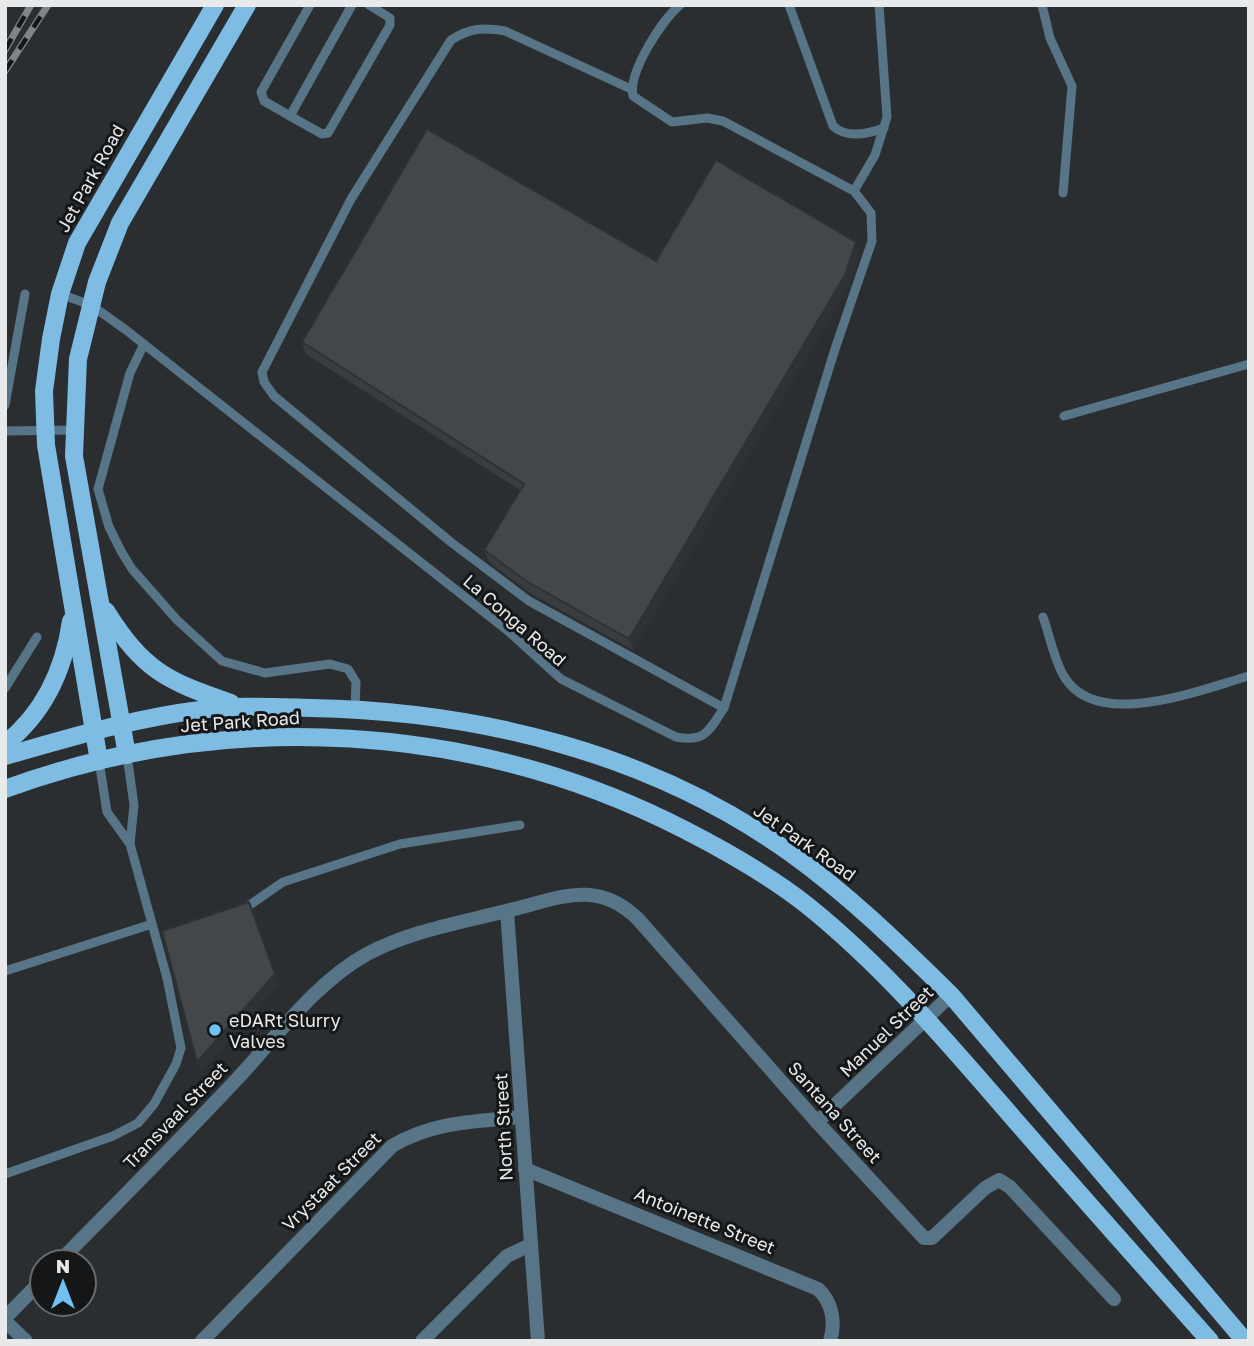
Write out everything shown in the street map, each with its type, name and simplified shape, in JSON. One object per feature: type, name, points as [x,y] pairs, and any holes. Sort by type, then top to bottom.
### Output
[{"type":"main road","name":"Jet Park Road","points":[[99,761],[54,504],[45,431],[44,391],[60,294],[77,243],[215,5]]},
{"type":"main road","points":[[127,755],[83,520],[74,456],[78,359],[91,305],[123,216],[247,5]]},
{"type":"main road","points":[[100,602],[131,649],[158,673],[181,686],[239,706]]},
{"type":"main road","points":[[5,744],[33,718],[54,682],[66,645],[73,606]]},
{"type":"main road","name":"Jet Park Road","points":[[5,757],[122,724],[239,706],[355,709],[435,715],[499,726],[566,744],[671,786],[730,816],[788,851],[847,896],[951,995],[1245,1341]]},
{"type":"main road","name":"Jet Park Road","points":[[5,789],[99,761],[195,742],[274,736],[370,739],[466,751],[561,777],[654,814],[733,855],[806,905],[929,1019],[1210,1341]]},
{"type":"street","name":"Santana Street","points":[[507,911],[580,895],[600,894],[623,904],[924,1238],[932,1238],[985,1188],[999,1180],[1010,1187],[1114,1299]]},
{"type":"street","name":"North Street","points":[[507,911],[538,1341]]},
{"type":"street","name":"Transvaal Street","points":[[72,1248],[302,1009],[345,968],[388,943],[507,911]]},
{"type":"street","name":"Manuel Street","points":[[817,1122],[929,1019],[951,995]]},
{"type":"street","name":"Vrystaat Street","points":[[202,1341],[392,1146],[424,1129],[445,1123],[522,1117]]},
{"type":"street","name":"Antoinette Street","points":[[525,1169],[817,1289],[830,1304],[830,1341]]},
{"type":"street","points":[[422,1341],[506,1255],[530,1245]]},
{"type":"street","points":[[26,1341],[5,1320],[28,1295]]},
{"type":"lane","points":[[310,5],[261,92],[264,101],[322,134],[328,133],[390,26],[390,18],[369,5]]},
{"type":"lane","points":[[290,116],[352,5]]},
{"type":"lane","points":[[631,89],[637,71],[659,29],[680,5]]},
{"type":"lane","points":[[789,5],[833,126],[839,131],[862,134],[884,128]]},
{"type":"lane","points":[[724,708],[529,601],[452,543],[274,396],[264,382],[262,372],[351,199],[451,40],[465,30],[482,27],[505,31],[631,89],[638,101],[672,122],[690,123],[707,118],[723,121],[854,191],[875,155],[884,128],[887,100],[879,5]]},
{"type":"lane","points":[[1042,5],[1050,38],[1072,86],[1063,193]]},
{"type":"lane","name":"La Conga Road","points":[[60,294],[91,305],[144,344],[486,614],[561,679],[676,737],[693,740],[706,734],[724,708],[827,375],[872,242],[871,214],[854,191]]},
{"type":"lane","points":[[5,405],[25,294]]},
{"type":"lane","points":[[144,344],[130,373],[98,489],[109,527],[121,551],[152,593],[220,660],[265,673],[330,664],[348,669],[356,682],[355,709]]},
{"type":"lane","points":[[1064,416],[1249,364]]},
{"type":"lane","points":[[5,431],[74,430]]},
{"type":"lane","points":[[1043,617],[1065,679],[1098,701],[1132,705],[1249,676]]},
{"type":"lane","points":[[5,688],[37,637]]},
{"type":"lane","points":[[127,755],[134,805],[130,844]]},
{"type":"lane","points":[[5,1174],[123,1132],[147,1116],[176,1064],[181,1039],[156,939],[130,844],[107,812],[99,761]]},
{"type":"lane","points":[[235,913],[248,909],[272,887],[283,882],[400,844],[520,825]]},
{"type":"lane","points":[[5,971],[152,924]]},
{"type":"lane","points":[[156,939],[169,934]]},
{"type":"building","points":[[427,129],[656,261],[716,160],[856,242],[845,275],[629,639],[526,581],[484,550],[524,484],[302,342]]},
{"type":"building","name":"eDARt Slurry Valves","points":[[249,902],[275,974],[197,1062],[162,931]]},
{"type":"railway","points":[[5,50],[31,5]]},
{"type":"railway","points":[[5,71],[48,5]]},
{"type":"place","name":"eDARt Slurry Valves","points":[[215,1030]]}]
